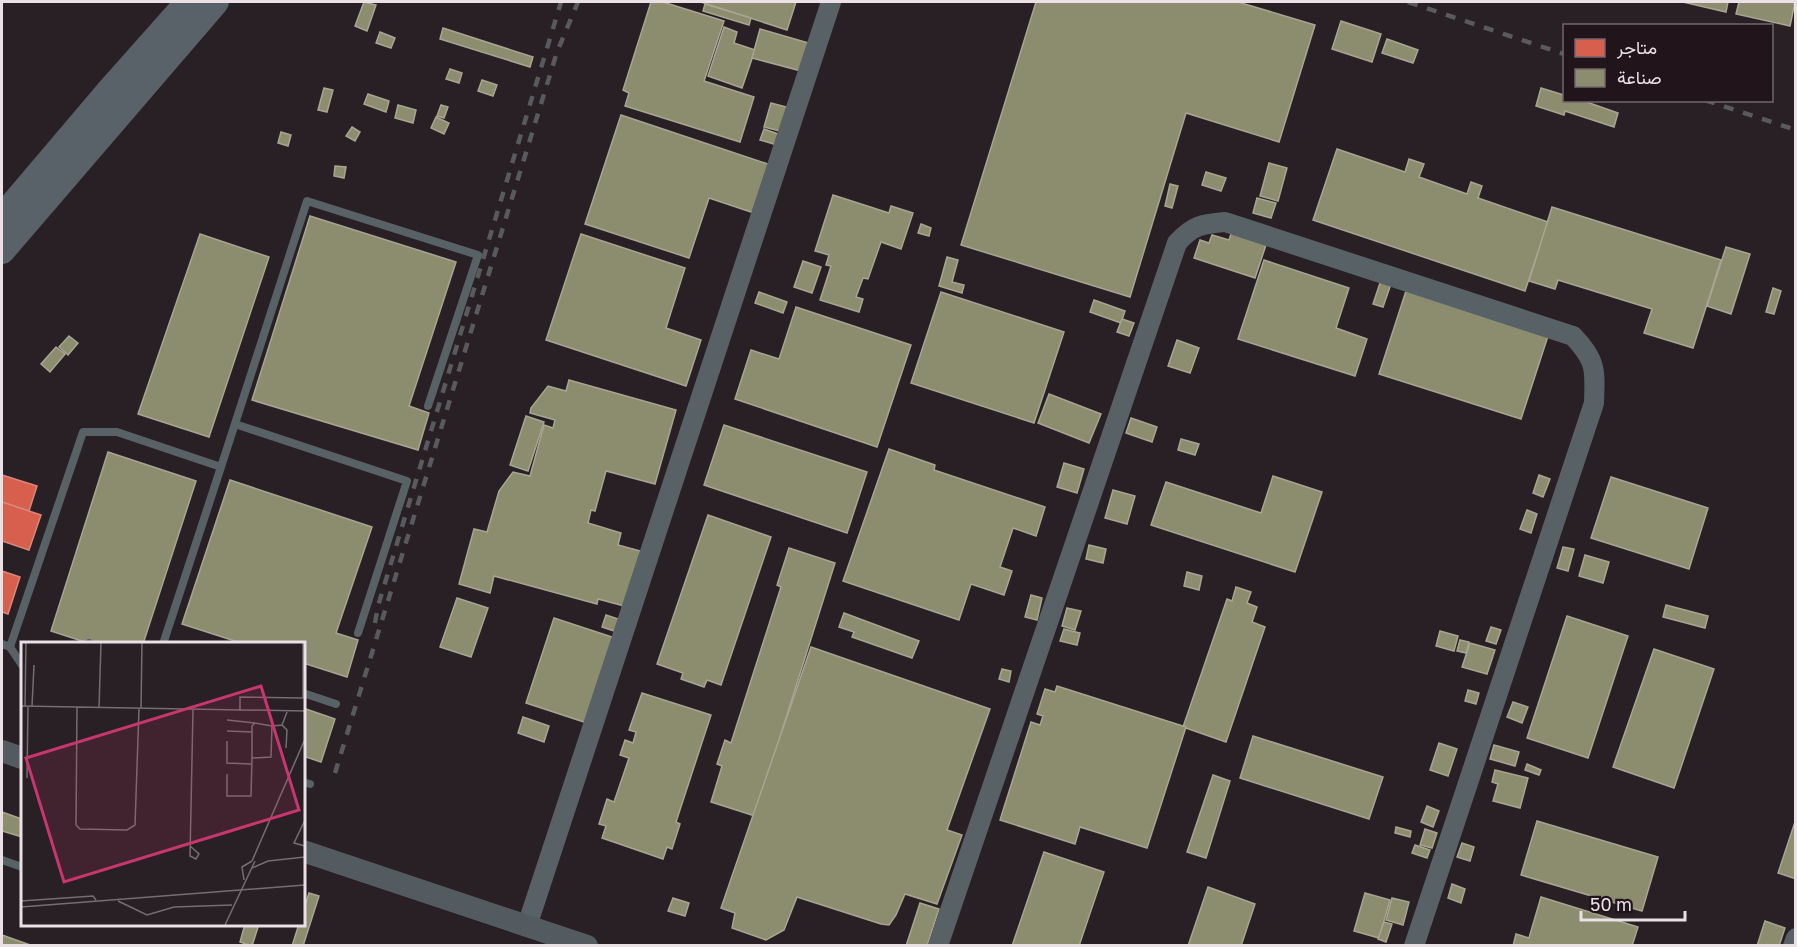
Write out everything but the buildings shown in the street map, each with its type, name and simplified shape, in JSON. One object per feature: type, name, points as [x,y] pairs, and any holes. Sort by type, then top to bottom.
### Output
[{"type":"main road","points":[[2,217],[188,2]]},
{"type":"main road","points":[[2,251],[216,2]]},
{"type":"main road","points":[[2,751],[21,758]]},
{"type":"main road","points":[[304,852],[586,945]]},
{"type":"street","points":[[527,926],[831,2]]},
{"type":"street","points":[[938,945],[1171,259],[1178,243],[1189,230],[1205,224],[1225,222],[1573,336],[1588,351],[1595,372],[1594,403],[1414,945]]},
{"type":"street","points":[[1793,945],[1796,938]]},
{"type":"lane","points":[[164,642],[307,201],[478,255],[428,406]]},
{"type":"lane","points":[[235,424],[407,481],[358,633]]},
{"type":"lane","points":[[21,664],[6,645],[83,432],[117,432],[221,467]]},
{"type":"lane","points":[[304,693],[336,704]]},
{"type":"lane","points":[[2,860],[21,867]]},
{"type":"railway","points":[[375,623],[378,606],[561,2]]},
{"type":"railway","points":[[335,773],[557,52],[578,2]]},
{"type":"railway","points":[[1408,2],[1563,54]]},
{"type":"railway","points":[[1711,102],[1796,130]]}]
